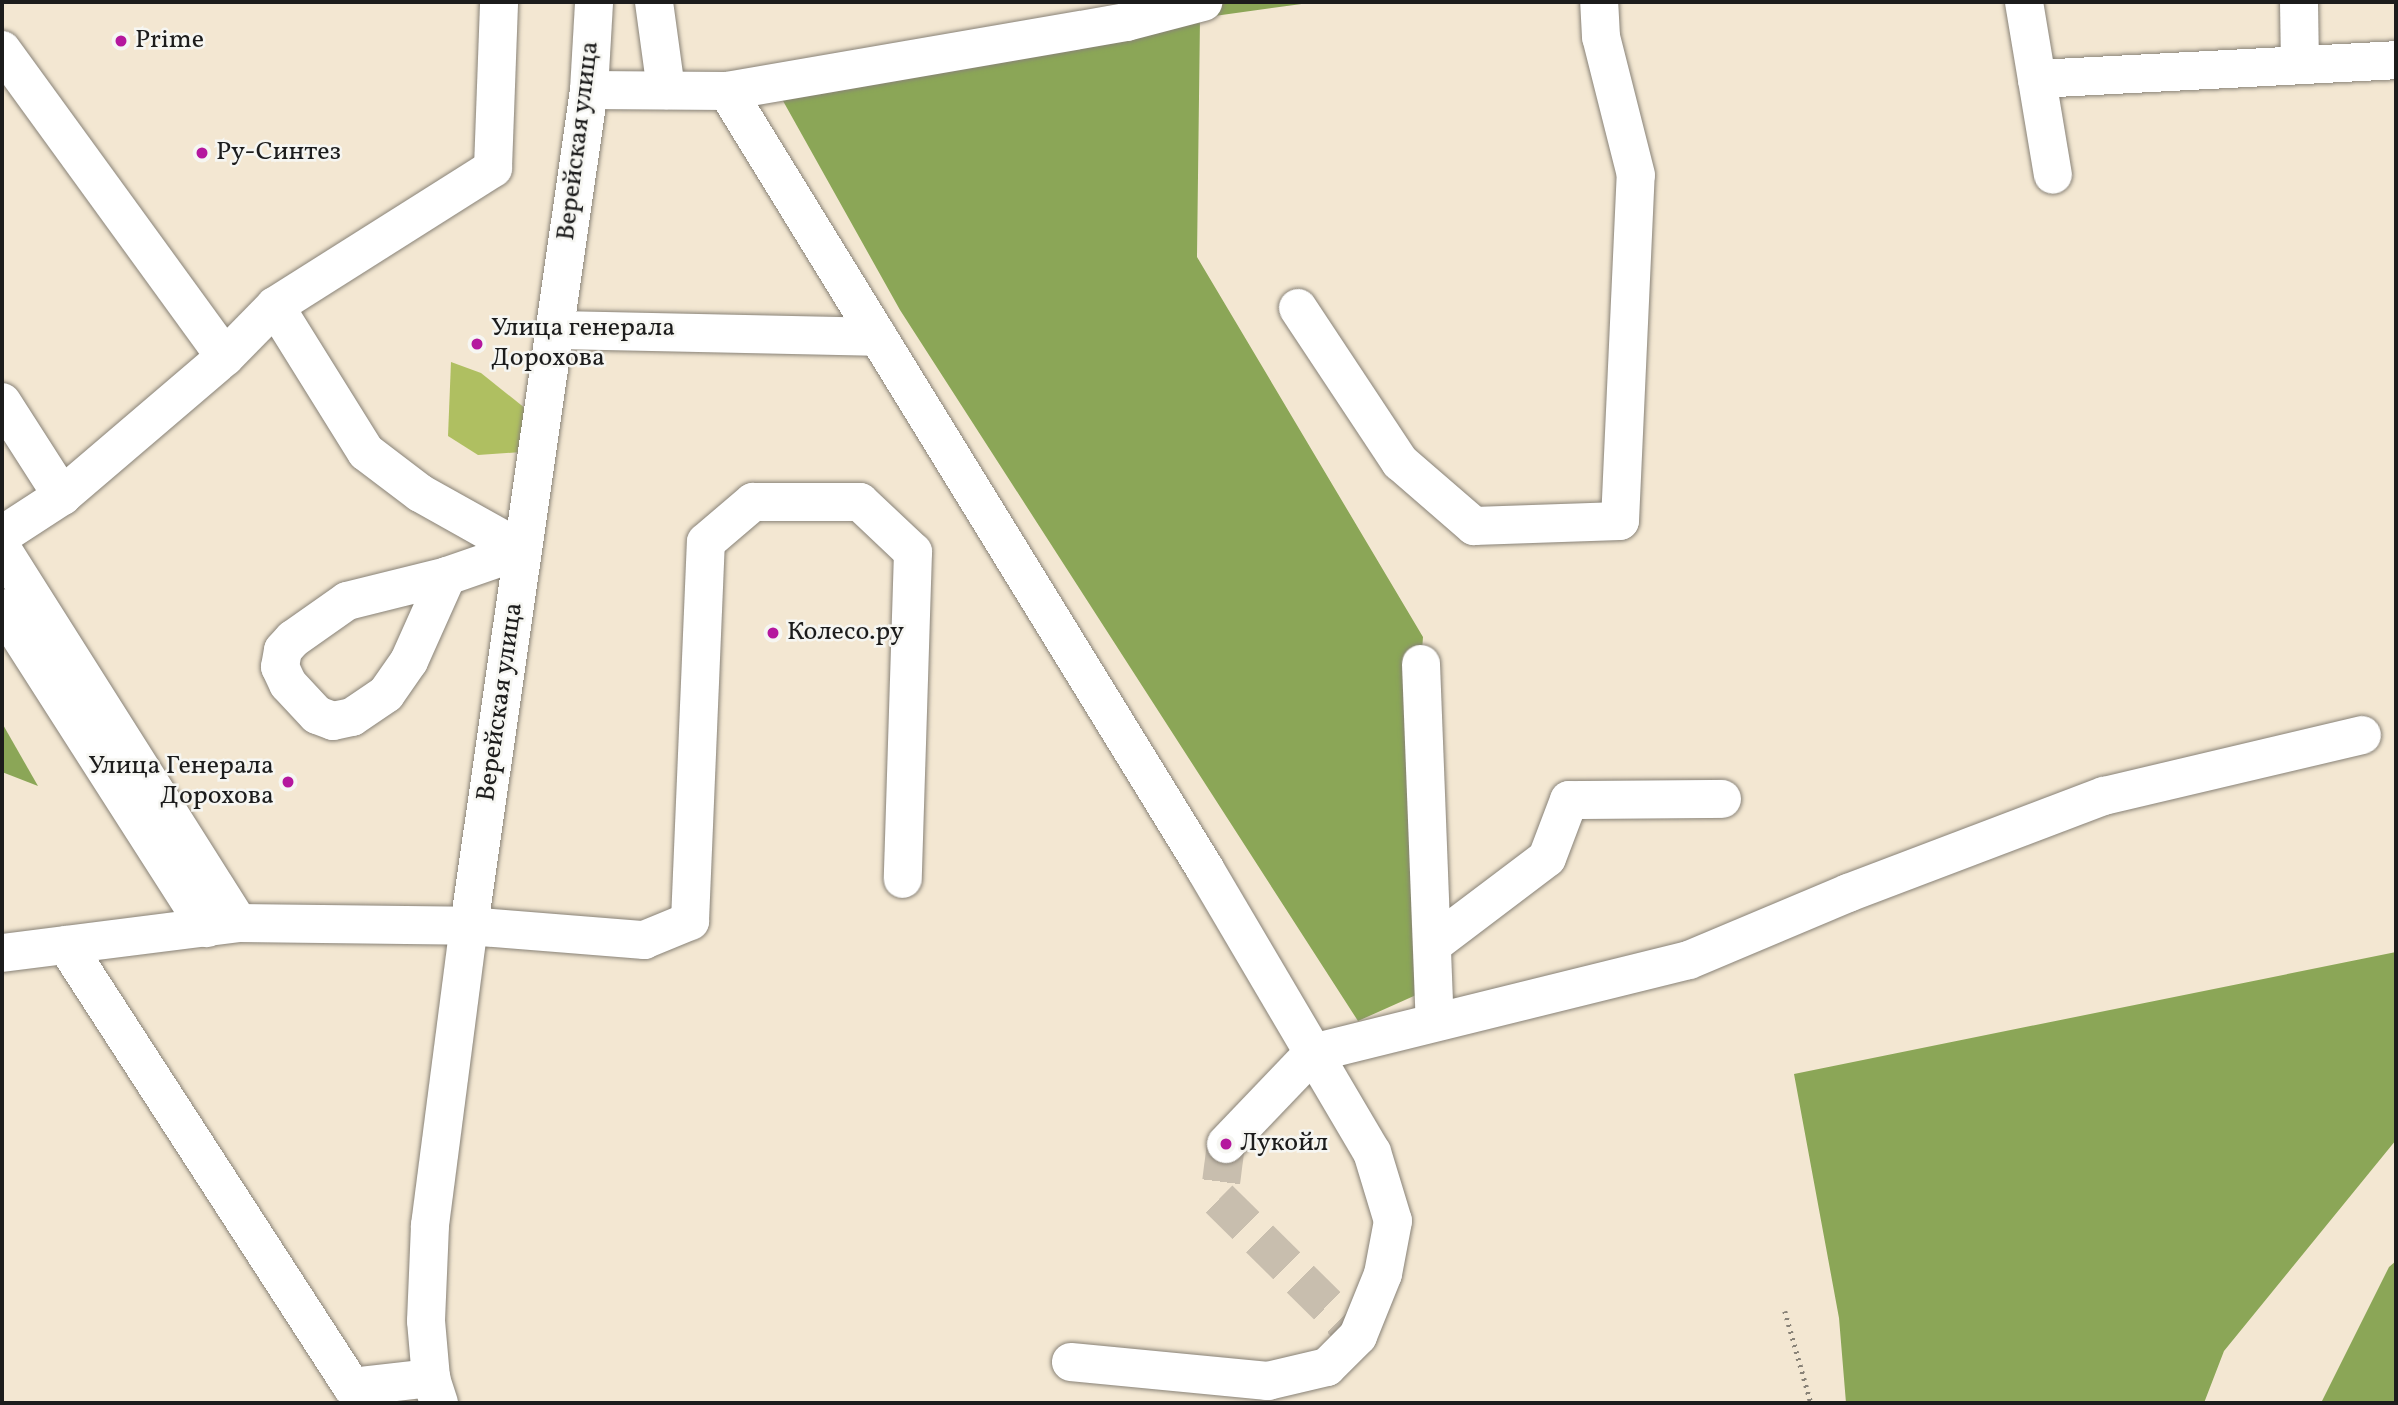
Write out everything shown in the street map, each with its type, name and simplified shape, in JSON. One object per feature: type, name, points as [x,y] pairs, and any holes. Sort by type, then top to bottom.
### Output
[{"type":"street","points":[[2,535],[62,496],[225,357],[285,299],[493,168],[499,2]]},
{"type":"street","name":"Верейская улица","points":[[435,1391],[425,1321],[430,1225],[469,926],[589,90],[594,2]]},
{"type":"street","points":[[654,2],[666,90]]},
{"type":"street","points":[[589,90],[727,90],[1126,22],[1203,2]]},
{"type":"street","points":[[1298,308],[1400,462],[1474,526],[1620,521],[1636,175],[1601,37],[1599,2]]},
{"type":"street","points":[[2024,2],[2053,175]]},
{"type":"street","points":[[2299,2],[2300,65]]},
{"type":"street","points":[[2,50],[225,357]]},
{"type":"street","points":[[2037,79],[2396,60]]},
{"type":"street","points":[[727,90],[1198,858],[1371,1152],[1393,1221],[1383,1274],[1359,1336],[1327,1367],[1268,1381],[1071,1362]]},
{"type":"street","points":[[285,299],[366,452],[420,493],[522,550]]},
{"type":"street","points":[[554,330],[878,337]]},
{"type":"street","points":[[2,402],[62,496]]},
{"type":"street","points":[[2,953],[222,925],[469,926],[644,940],[690,921],[706,542],[753,502],[860,502],[913,552],[903,879]]},
{"type":"street","points":[[2,549],[222,925]]},
{"type":"street","points":[[447,576],[522,550]]},
{"type":"street","points":[[2,608],[222,925]]},
{"type":"street","points":[[1421,664],[1435,1022]]},
{"type":"street","points":[[1226,1144],[1312,1053],[1689,960],[1848,893],[2104,796],[2362,735]]},
{"type":"street","points":[[1432,945],[1547,858],[1569,800],[1722,799]]},
{"type":"street","points":[[66,945],[352,1387],[435,1391]]},
{"type":"path","points":[[1784,1311],[1811,1403]]},
{"type":"green space","points":[[1203,2],[1309,3],[1200,18],[1197,257],[1423,637],[1421,664],[1434,987],[1358,1021],[900,310],[773,83]]},
{"type":"green space","points":[[451,362],[481,373],[541,421],[536,451],[478,455],[448,436]]},
{"type":"green space","points":[[2,723],[38,786],[2,772]]},
{"type":"green space","points":[[2396,952],[2396,1140],[2224,1351],[2204,1403],[1846,1403],[1839,1318],[1794,1074]]},
{"type":"green space","points":[[2396,1261],[2396,1403],[2321,1403],[2389,1267]]},
{"type":"tunnel","points":[[1226,1144],[1219,1199],[1358,1336]]},
{"type":"place","name":"Prime","points":[[121,41]]},
{"type":"place","name":"Ру-Синтез","points":[[202,153]]},
{"type":"place","name":"Улица генерала Дорохова","points":[[477,344]]},
{"type":"place","name":"Колесо.ру","points":[[773,633]]},
{"type":"place","name":"Улица Генерала Дорохова","points":[[288,782]]},
{"type":"place","name":"Лукойл","points":[[1226,1144]]}]
